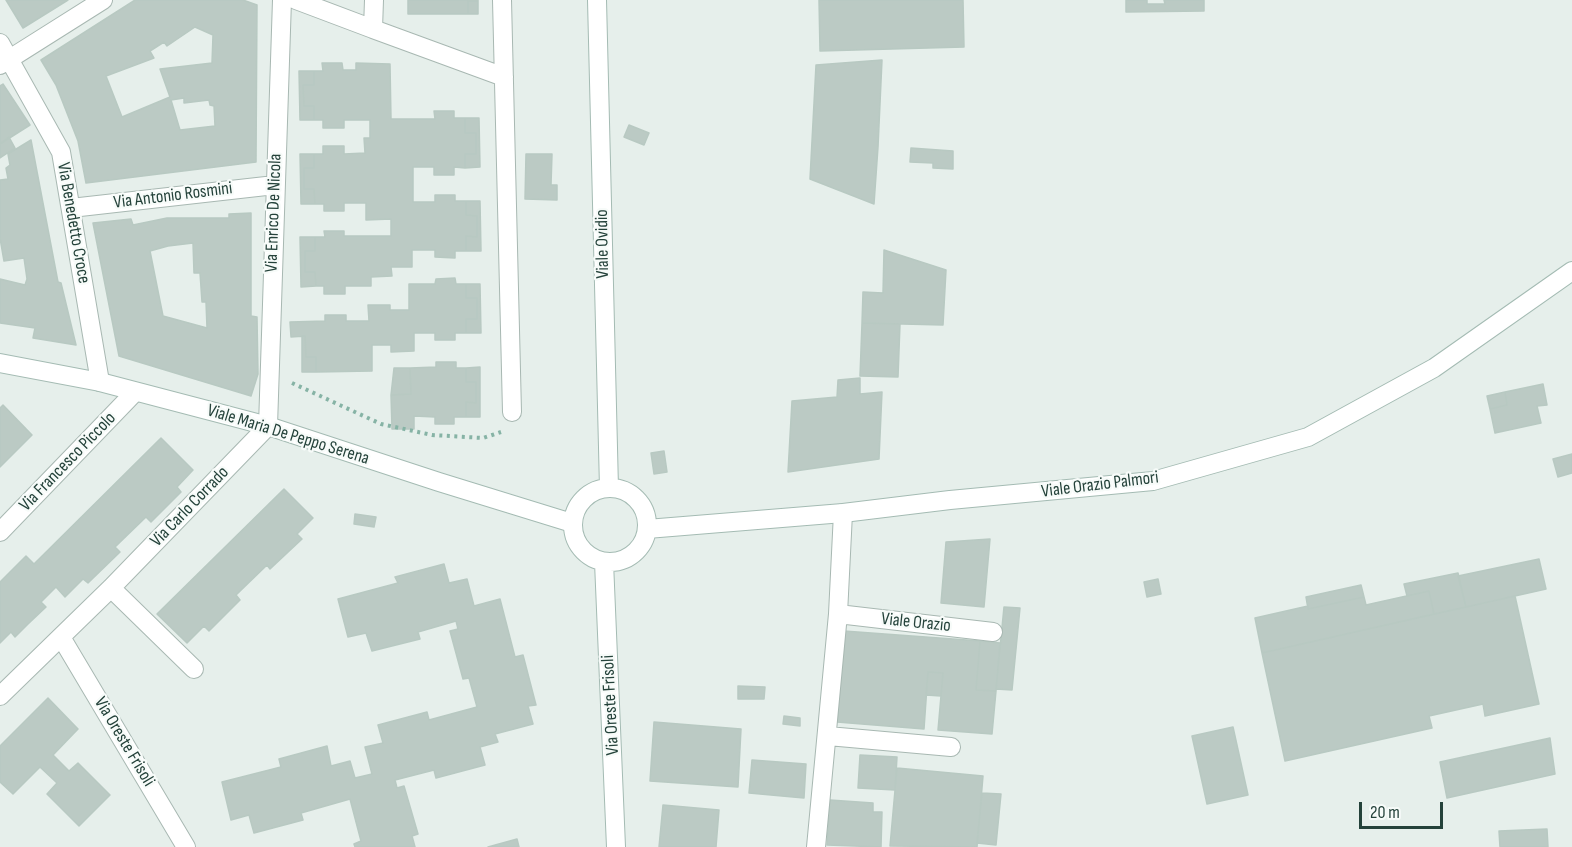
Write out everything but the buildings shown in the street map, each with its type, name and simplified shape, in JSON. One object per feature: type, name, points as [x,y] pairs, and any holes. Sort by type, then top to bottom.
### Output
[{"type":"street","points":[[5,62],[103,0]]},
{"type":"street","name":"Via Enrico De Nicola","points":[[268,426],[282,0]]},
{"type":"street","points":[[296,0],[504,77]]},
{"type":"street","points":[[373,29],[374,0]]},
{"type":"street","points":[[502,0],[512,412]]},
{"type":"street","name":"Viale Ovidio","points":[[597,0],[609,488]]},
{"type":"street","name":"Via Benedetto Croce","points":[[0,43],[5,62],[61,152],[100,382]]},
{"type":"street","name":"Via Antonio Rosmini","points":[[71,208],[275,184]]},
{"type":"street","name":"Viale Orazio Palmori","points":[[647,529],[843,513],[950,500],[1153,481],[1308,437],[1434,368],[1572,271]]},
{"type":"street","name":"Viale Maria De Peppo Serena","points":[[0,363],[100,382],[268,426],[572,524]]},
{"type":"street","name":"Via Francesco Piccolo","points":[[0,532],[135,392]]},
{"type":"street","name":"Via Carlo Corrado","points":[[0,696],[111,588],[268,426]]},
{"type":"street","points":[[609,488],[623,490],[640,504],[646,517],[647,529],[642,545],[632,556],[619,562],[604,562],[590,558],[580,548],[573,533],[572,524],[576,509],[582,500],[594,491],[609,488]]},
{"type":"street","points":[[816,847],[838,614],[843,513]]},
{"type":"street","name":"Via Oreste Frisoli","points":[[604,562],[616,847]]},
{"type":"street","points":[[111,588],[194,669]]},
{"type":"street","name":"Viale Orazio","points":[[838,614],[993,632]]},
{"type":"street","name":"Via Oreste Frisoli","points":[[61,637],[186,847]]},
{"type":"street","points":[[828,736],[951,747]]},
{"type":"path","points":[[270,373],[381,424],[432,435],[483,438],[501,432],[512,412]]}]
